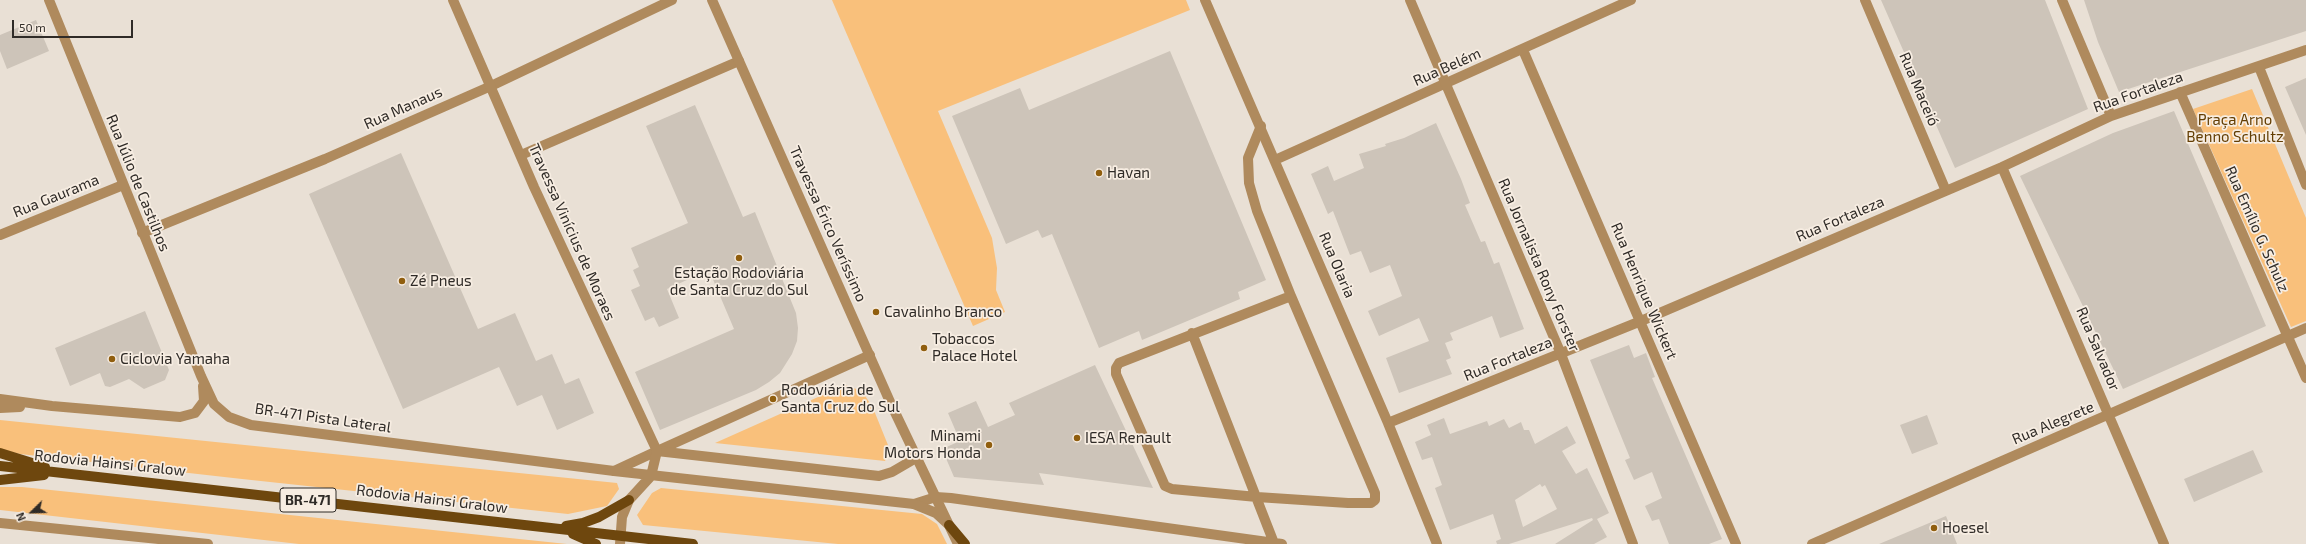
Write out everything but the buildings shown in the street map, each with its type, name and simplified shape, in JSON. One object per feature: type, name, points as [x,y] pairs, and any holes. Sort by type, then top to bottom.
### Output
[{"type":"main road","points":[[0,453],[64,473]]},
{"type":"main road","name":"Rodovia Hainsi Gralow","points":[[0,466],[552,528],[620,540],[693,544]]},
{"type":"main road","points":[[0,480],[64,473]]},
{"type":"main road","points":[[552,528],[583,523],[612,511],[630,500]]},
{"type":"main road","points":[[949,525],[965,544]]},
{"type":"main road","points":[[552,528],[583,537],[596,544]]},
{"type":"street","name":"Rua Júlio de Castilhos","points":[[49,0],[201,376]]},
{"type":"street","name":"Travessa Vinícius de Moraes","points":[[453,0],[521,155],[656,451]]},
{"type":"street","name":"Rua Manaus","points":[[142,233],[324,159],[491,86],[672,0]]},
{"type":"street","name":"Travessa Érico Veríssimo","points":[[712,0],[916,458],[958,544]]},
{"type":"street","name":"Rua Olaria","points":[[1205,0],[1261,126],[1388,423],[1436,544]]},
{"type":"street","name":"Rua Jornalista Rony Forster","points":[[1410,0],[1561,354],[1633,544]]},
{"type":"street","name":"Rua Belém","points":[[1275,160],[1523,50],[1631,0]]},
{"type":"street","name":"Rua Maceió","points":[[1865,0],[1946,191]]},
{"type":"street","points":[[2062,0],[2111,116]]},
{"type":"street","name":"Rua Henrique Wickert","points":[[1523,50],[1641,320],[1736,544]]},
{"type":"street","name":"Rua Fortaleza","points":[[1388,423],[1561,354],[1946,191],[2002,167],[2111,116],[2306,50]]},
{"type":"street","points":[[521,155],[739,61]]},
{"type":"street","points":[[2259,67],[2306,185]]},
{"type":"street","name":"Rua Emílio G. Schulz","points":[[2180,92],[2306,378]]},
{"type":"street","points":[[1261,126],[1248,158],[1249,183],[1256,212],[1375,493],[1375,500],[1371,503],[1348,503],[1257,497],[1172,489],[1165,486],[1116,374],[1116,368],[1119,363],[1291,296]]},
{"type":"street","name":"Rua Salvador","points":[[2002,167],[2110,415],[2164,544]]},
{"type":"street","name":"Rua Gaurama","points":[[0,235],[123,186]]},
{"type":"street","name":"Rua Alegrete","points":[[1812,544],[2306,328]]},
{"type":"street","points":[[1192,334],[1257,497],[1278,544]]},
{"type":"street","points":[[614,471],[870,355]]},
{"type":"street","points":[[0,399],[52,406],[180,417],[195,413],[204,401],[201,376]]},
{"type":"street","name":"BR-471 Pista Lateral","points":[[201,376],[214,404],[229,417],[251,425],[651,476],[914,504]]},
{"type":"street","points":[[0,408],[52,406]]},
{"type":"street","points":[[656,451],[879,476],[892,472],[916,458]]},
{"type":"street","points":[[620,540],[622,517],[630,500],[651,476],[656,451]]},
{"type":"street","points":[[914,504],[936,497],[1278,544]]},
{"type":"street","points":[[914,504],[936,513],[949,525]]},
{"type":"street","points":[[0,523],[208,544]]},
{"type":"green space","points":[[832,0],[1186,0],[1190,10],[938,111],[992,238],[997,268],[996,290],[1005,312],[973,326]]},
{"type":"green space","name":"Praça Arno Benno Schultz","points":[[2252,89],[2306,218],[2306,321],[2291,327],[2193,109]]},
{"type":"green space","points":[[845,385],[862,391],[873,408],[890,450],[885,461],[715,443]]},
{"type":"green space","points":[[0,420],[617,483],[619,489],[607,506],[568,514],[242,479],[20,454],[0,449]]},
{"type":"green space","points":[[0,487],[22,487],[567,544],[299,544],[0,510]]},
{"type":"green space","points":[[661,488],[922,514],[937,524],[947,544],[838,544],[643,525],[637,515],[652,493]]},
{"type":"place","name":"Havan","points":[[1099,173]]},
{"type":"place","name":"Estação Rodoviária de Santa Cruz do Sul","points":[[739,258]]},
{"type":"place","name":"Zé Pneus","points":[[402,281]]},
{"type":"place","name":"Cavalinho Branco","points":[[876,312]]},
{"type":"place","name":"Tobaccos Palace Hotel","points":[[924,348]]},
{"type":"place","name":"Ciclovia Yamaha","points":[[112,359]]},
{"type":"place","name":"Rodoviária de Santa Cruz do Sul","points":[[773,399]]},
{"type":"place","name":"IESA Renault","points":[[1077,438]]},
{"type":"place","name":"Minami Motors Honda","points":[[989,445]]},
{"type":"place","name":"Hoesel","points":[[1934,528]]}]
